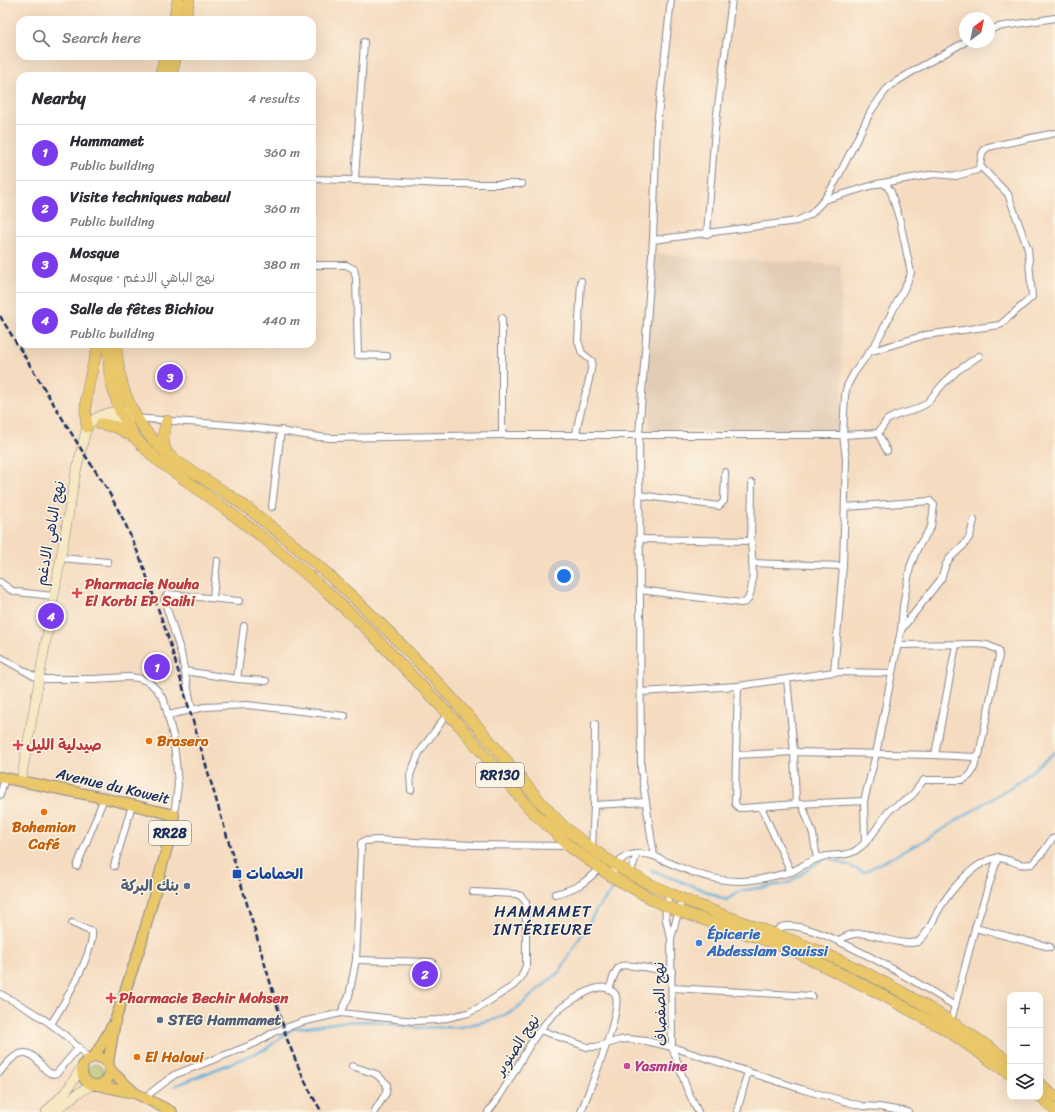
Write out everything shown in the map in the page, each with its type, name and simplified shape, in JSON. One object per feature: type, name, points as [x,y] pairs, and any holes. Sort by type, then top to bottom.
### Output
[{"type":"highway","points":[[175,16],[178,0]]},
{"type":"highway","points":[[185,16],[189,0]]},
{"type":"highway","points":[[161,72],[164,60]]},
{"type":"highway","points":[[172,72],[175,60]]},
{"type":"highway","points":[[86,430],[86,400],[98,348]]},
{"type":"highway","name":"RR130","points":[[108,348],[110,377],[114,392],[128,414],[156,444],[167,454],[228,494],[271,527],[332,579],[428,672],[470,718],[538,800],[563,825],[592,849],[617,866],[670,894],[774,933],[825,954],[856,969],[951,1021],[1007,1060]]},
{"type":"highway","name":"RR130","points":[[116,348],[119,373],[135,438],[156,459],[259,535],[326,590],[369,631],[448,713],[530,809],[569,846],[622,883],[666,906],[768,941],[824,965],[875,990],[942,1028],[1007,1072]]},
{"type":"highway","points":[[167,421],[162,435],[164,448],[167,454]]},
{"type":"highway","points":[[101,424],[116,427],[135,438]]},
{"type":"highway","points":[[1043,1086],[1055,1096]]},
{"type":"highway","points":[[1043,1100],[1055,1110]]},
{"type":"main road","points":[[86,430],[92,421],[106,414],[128,414]]},
{"type":"main road","points":[[86,430],[128,414]]},
{"type":"main road","name":"نهج الباهي الادغم","points":[[21,781],[60,558],[76,472],[86,430]]},
{"type":"main road","name":"Avenue du Koweit","points":[[3,777],[104,798],[174,815],[169,840],[140,944],[115,1021]]},
{"type":"main road","name":"RR28","points":[[82,1067],[91,1058],[115,1021]]},
{"type":"main road","name":"RR28","points":[[94,1085],[102,1084],[107,1080],[109,1075],[115,1021]]},
{"type":"main road","points":[[91,1058],[99,1058],[104,1060],[109,1067],[140,1096]]},
{"type":"main road","points":[[82,1067],[82,1073],[87,1082],[140,1096],[172,1112]]},
{"type":"main road","points":[[45,1112],[67,1090],[82,1067]]},
{"type":"main road","points":[[54,1112],[78,1093],[94,1085]]},
{"type":"street","points":[[654,856],[641,769],[639,434],[653,240],[656,125],[671,0]]},
{"type":"street","points":[[707,234],[715,130],[732,0]]},
{"type":"street","points":[[995,28],[1055,18]]},
{"type":"street","points":[[355,180],[364,42]]},
{"type":"street","points":[[653,240],[797,221],[810,214],[824,200],[836,181],[870,111],[886,90],[904,76],[959,45]]},
{"type":"street","points":[[824,200],[882,183],[935,174],[956,176],[977,170],[980,166],[982,154],[988,146],[1055,133]]},
{"type":"street","points":[[869,352],[925,336],[1000,325],[1032,297],[1028,249],[1008,194],[980,166]]},
{"type":"street","points":[[316,179],[443,184],[522,184]]},
{"type":"street","points":[[834,672],[843,566],[846,459],[843,435],[845,395],[847,386],[883,329],[911,273],[900,221],[891,192],[887,186],[882,183]]},
{"type":"street","points":[[316,265],[346,265],[354,269],[356,278],[358,355],[387,356]]},
{"type":"street","points":[[576,435],[578,420],[587,392],[592,361],[582,353],[578,341],[581,281]]},
{"type":"street","points":[[502,318],[502,435]]},
{"type":"street","points":[[878,433],[887,420],[926,404],[943,384],[979,356]]},
{"type":"street","points":[[128,414],[148,419],[281,430],[316,437],[332,438],[639,434],[843,435],[878,433]]},
{"type":"street","points":[[272,507],[281,430]]},
{"type":"street","points":[[878,433],[887,451]]},
{"type":"street","points":[[639,495],[719,506],[724,501],[725,472]]},
{"type":"street","points":[[640,590],[741,603],[746,602],[750,598],[752,563],[752,483]]},
{"type":"street","points":[[845,507],[930,501],[934,505],[931,527],[918,547],[910,566],[903,606],[901,630],[876,754],[864,801],[865,842]]},
{"type":"street","points":[[901,630],[941,579],[946,564],[950,558],[964,545],[970,536],[974,520]]},
{"type":"street","points":[[639,539],[751,542]]},
{"type":"street","points":[[60,558],[108,562]]},
{"type":"street","points":[[213,597],[217,562]]},
{"type":"street","points":[[752,563],[843,566]]},
{"type":"street","points":[[0,582],[11,590],[17,592],[53,596]]},
{"type":"street","points":[[192,709],[176,635],[164,599],[168,594],[213,597],[239,601]]},
{"type":"street","points":[[237,679],[244,626]]},
{"type":"street","points":[[935,755],[956,644]]},
{"type":"street","points":[[611,876],[617,866],[626,857],[642,853],[654,856],[688,870],[724,881],[751,880],[791,872],[817,859],[830,856],[844,856],[855,851],[865,842],[890,809],[912,796],[924,780],[962,780],[968,778],[972,774],[977,756],[980,752],[999,656],[998,650],[987,645],[898,645]]},
{"type":"street","points":[[0,657],[39,679],[94,679],[128,677],[138,678],[149,682],[158,690],[164,700],[168,715],[176,762],[178,785],[174,815]]},
{"type":"street","points":[[184,671],[237,679],[266,681]]},
{"type":"street","points":[[641,692],[738,686],[834,672],[892,673]]},
{"type":"street","points":[[787,679],[799,804],[813,834],[817,859]]},
{"type":"street","points":[[738,686],[735,804],[739,808],[864,801]]},
{"type":"street","points":[[168,715],[192,709],[215,706],[246,705],[345,716]]},
{"type":"street","points":[[411,790],[410,775],[419,753],[448,713]]},
{"type":"street","points":[[592,849],[595,724]]},
{"type":"street","points":[[736,755],[794,752],[962,757],[977,756]]},
{"type":"street","points":[[0,795],[3,777]]},
{"type":"street","points":[[77,866],[104,798]]},
{"type":"street","points":[[594,805],[646,802]]},
{"type":"street","points":[[114,866],[132,805]]},
{"type":"street","points":[[761,807],[791,872]]},
{"type":"street","points":[[838,941],[845,936],[857,933],[873,935],[899,942],[918,942],[927,932],[945,900],[962,880],[974,869],[998,857],[1022,864],[1032,864],[1054,837]]},
{"type":"street","points":[[341,1013],[349,996],[356,960],[361,848],[364,841],[373,840],[473,845],[569,846]]},
{"type":"street","points":[[622,883],[630,873],[637,854]]},
{"type":"street","points":[[951,1021],[975,928],[998,857]]},
{"type":"street","points":[[555,894],[584,883],[599,868]]},
{"type":"street","points":[[140,1096],[174,1075],[256,1043],[274,1032],[302,1022],[341,1013],[414,1021],[438,1020],[468,1012],[480,1007],[513,986],[521,978],[526,966],[526,902],[521,896],[516,894],[473,892]]},
{"type":"street","name":"نهج الصفصاف","points":[[670,894],[666,906],[666,921],[672,938]]},
{"type":"street","name":"نهج الصفصاف","points":[[682,899],[672,938],[672,1047],[687,1089],[698,1112]]},
{"type":"street","points":[[52,1024],[82,967],[93,938],[92,932],[72,923]]},
{"type":"street","points":[[774,933],[780,927],[787,926],[819,933],[867,955],[915,981],[955,1006]]},
{"type":"street","points":[[975,928],[1050,946]]},
{"type":"street","points":[[356,960],[432,962]]},
{"type":"street","points":[[581,1112],[612,1024],[616,996],[609,989],[618,968],[621,966],[630,966],[672,972]]},
{"type":"street","name":"نهج الصنوبر","points":[[488,1112],[508,1083],[540,1030],[555,1012],[569,1002],[599,987],[609,989]]},
{"type":"street","points":[[672,988],[812,996]]},
{"type":"street","points":[[0,994],[25,1006],[52,1024],[91,1058]]},
{"type":"street","points":[[540,1030],[587,1047],[596,1047],[628,1039],[646,1041],[672,1047],[748,1071],[861,1109],[879,1107],[908,1112]]},
{"type":"street","points":[[0,1072],[13,1057],[24,1053],[34,1057],[50,1074],[54,1074],[57,1073],[79,1047]]},
{"type":"street","points":[[352,1066],[376,1074],[387,1084],[386,1093],[374,1112]]},
{"type":"street","points":[[737,1112],[748,1071]]},
{"type":"shaded area","points":[[648,254],[841,265],[842,432],[649,430]]},
{"type":"green space","points":[[92,1064],[98,1064],[103,1069],[101,1078],[98,1080],[92,1080],[87,1075],[87,1069]]},
{"type":"waterway","points":[[650,870],[726,900],[740,891],[789,883],[827,857],[864,872],[927,839],[1020,781],[1055,752]]},
{"type":"waterway","points":[[175,1086],[266,1049],[292,1029],[342,1022],[370,1021],[416,1028],[460,1027],[496,1019],[516,1009],[560,971],[597,909],[614,888]]},
{"type":"railway","points":[[0,316],[16,342]]},
{"type":"railway","points":[[19,348],[106,487],[124,521],[141,560],[168,637],[287,1039],[307,1085],[322,1112]]},
{"type":"place","name":"Mosque","points":[[170,377]]},
{"type":"place","name":"Pharmacie Nouha El Korbi EP Saihi","points":[[77,593]]},
{"type":"place","name":"Salle de fêtes Bichiou","points":[[51,616]]},
{"type":"place","name":"Hammamet","points":[[157,667]]},
{"type":"place","name":"Brasero","points":[[149,741]]},
{"type":"place","name":"صيدلية الليل","points":[[18,745]]},
{"type":"place","name":"Bohemian Café","points":[[44,812]]},
{"type":"place","name":"الحمامات","points":[[237,874]]},
{"type":"place","name":"بنك البركة","points":[[187,886]]},
{"type":"place","name":"Épicerie Abdesslam Souissi","points":[[699,943]]},
{"type":"place","name":"Visite techniques nabeul","points":[[425,974]]},
{"type":"place","name":"Pharmacie Bechir Mohsen","points":[[111,998]]},
{"type":"place","name":"STEG Hammamet","points":[[160,1020]]},
{"type":"place","name":"El Haloui","points":[[137,1057]]},
{"type":"place","name":"Yasmine","points":[[627,1066]]},
{"type":"district","name":"HAMMAMET INTÉRIEURE","points":[[543,920]]}]
